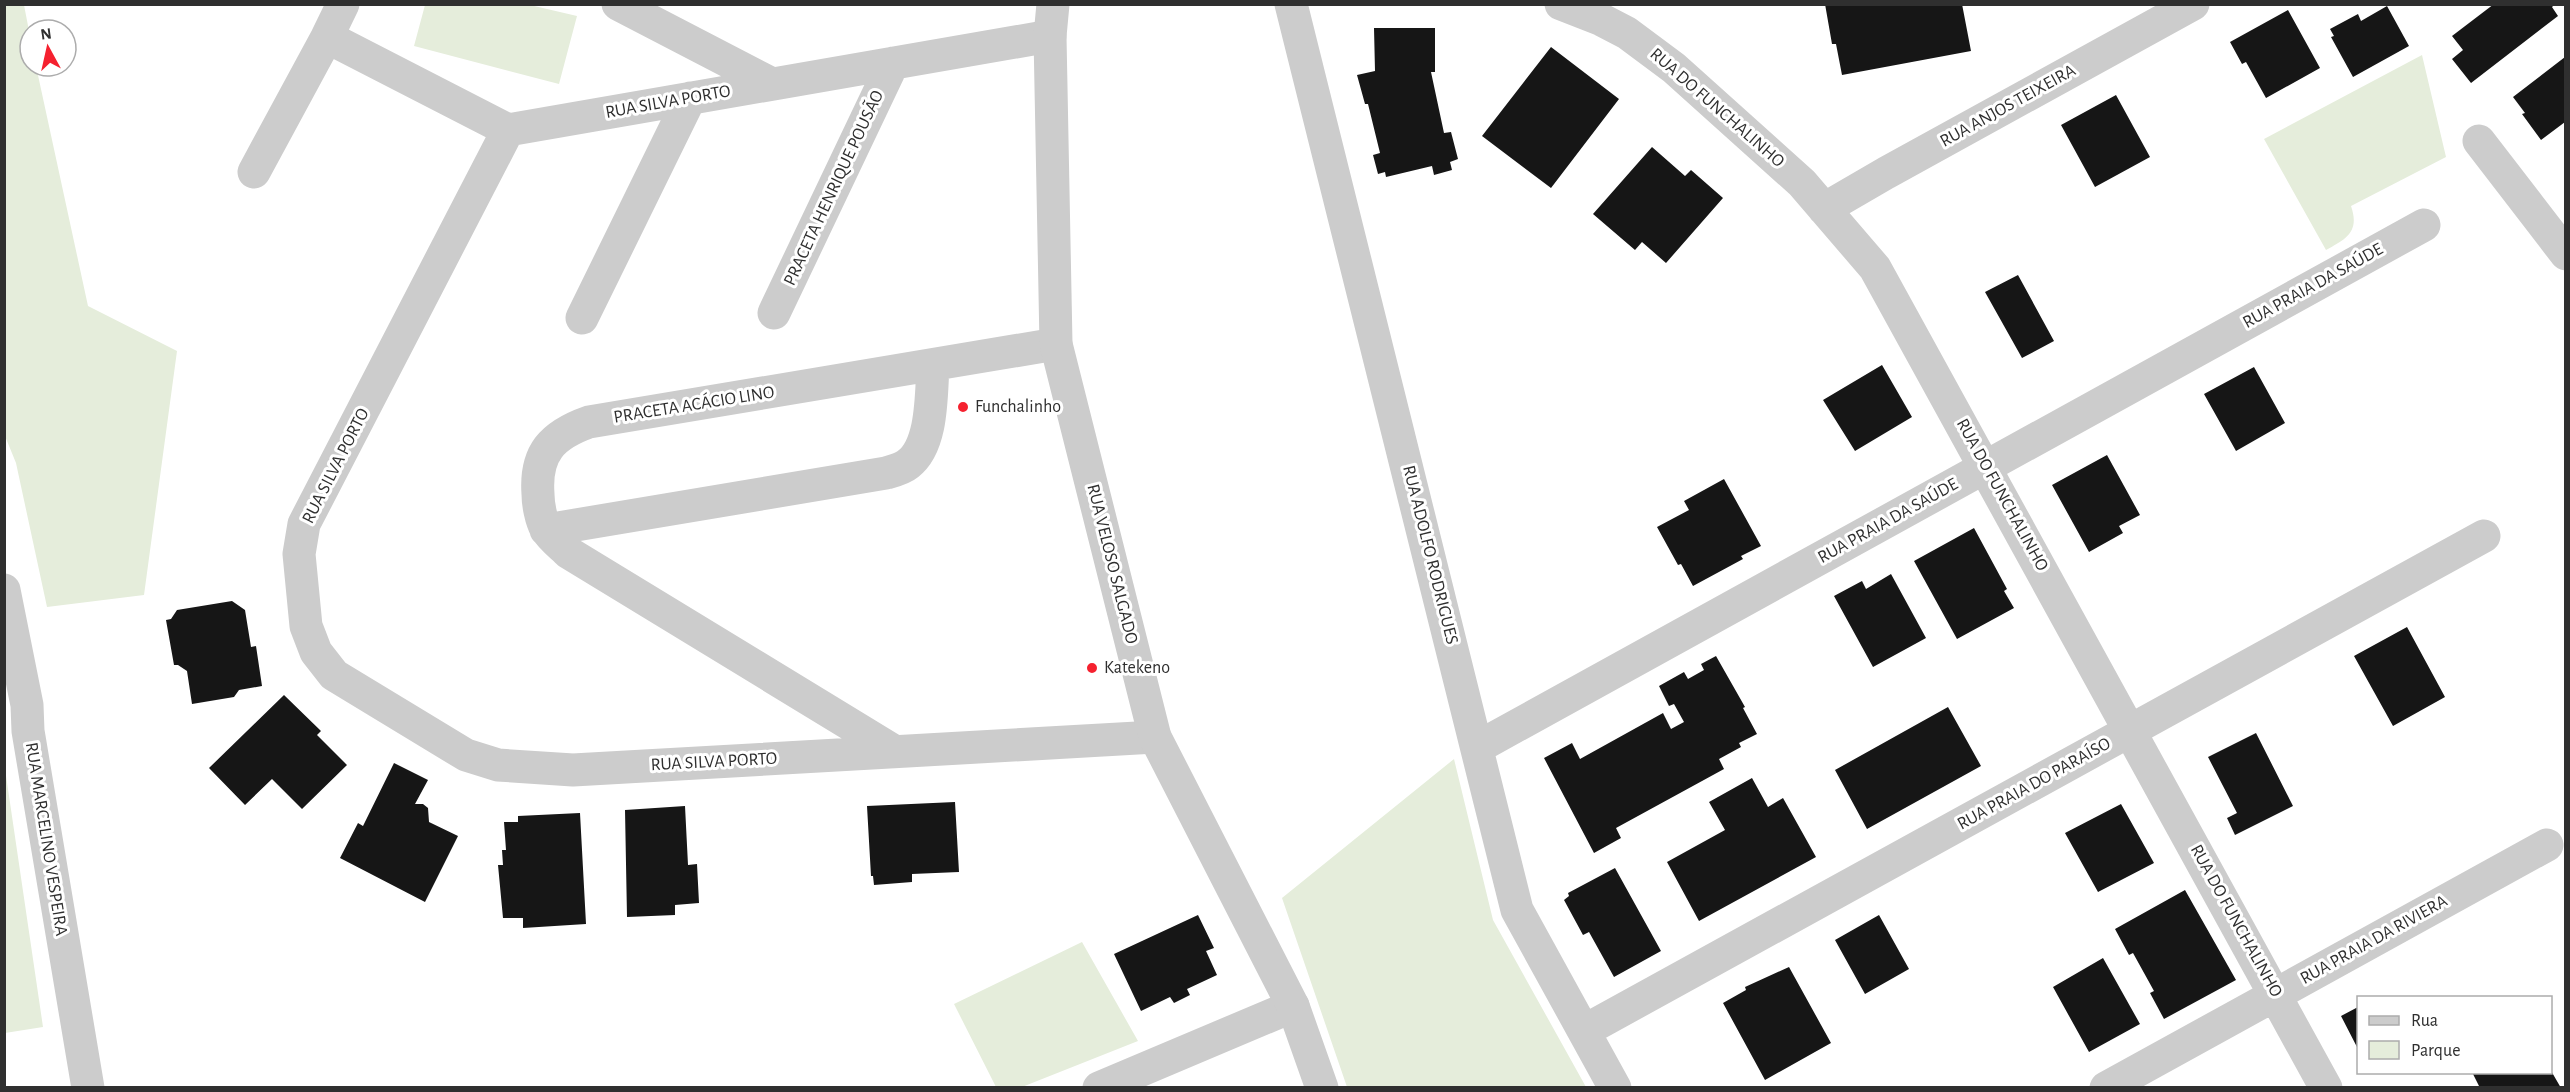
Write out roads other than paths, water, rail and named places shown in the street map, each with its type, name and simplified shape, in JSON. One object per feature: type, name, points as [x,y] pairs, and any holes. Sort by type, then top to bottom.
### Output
[{"type":"street","points":[[254,172],[343,4]]},
{"type":"street","points":[[618,4],[772,84]]},
{"type":"street","name":"RUA ADOLFO RODRIGUES","points":[[1291,4],[1517,910],[1615,1088]]},
{"type":"street","name":"RUA DO FUNCHALINHO","points":[[1561,4],[1602,20],[1652,50],[1802,183],[1875,268],[1986,466],[2326,1088]]},
{"type":"street","name":"RUA ANJOS TEIXEIRA","points":[[1824,209],[2193,4]]},
{"type":"street","name":"RUA SILVA PORTO","points":[[1052,20],[893,63],[508,130],[304,524],[299,554],[306,626],[316,652],[334,675],[466,755],[498,765],[573,770],[1155,737]]},
{"type":"street","name":"RUA VELOSO SALGADO","points":[[1052,20],[1056,344],[1155,737],[1293,1006],[1322,1088]]},
{"type":"street","points":[[327,38],[508,130]]},
{"type":"street","name":"PRACETA HENRIQUE POUSÃO","points":[[774,313],[893,63]]},
{"type":"street","points":[[582,318],[690,98]]},
{"type":"street","points":[[2479,141],[2565,254]]},
{"type":"street","name":"RUA PRAIA DA SAÚDE","points":[[1478,747],[2424,225]]},
{"type":"street","name":"PRACETA ACÁCIO LINO","points":[[894,751],[569,553],[546,530],[538,502],[539,460],[550,446],[570,429],[588,422],[1056,344]]},
{"type":"street","points":[[546,530],[886,473],[907,465],[918,453],[928,425],[933,366]]},
{"type":"street","name":"RUA PRAIA DO PARAÍSO","points":[[1584,1031],[2484,536]]},
{"type":"street","name":"RUA MARCELINO VESPEIRA","points":[[4,590],[27,705],[28,731],[88,1088]]},
{"type":"street","name":"RUA PRAIA DA RIVIERA","points":[[2106,1088],[2547,845]]},
{"type":"street","points":[[1099,1088],[1293,1006]]},
{"type":"place","name":"Funchalinho","points":[[963,407]]},
{"type":"place","name":"Katekeno","points":[[1092,668]]}]
